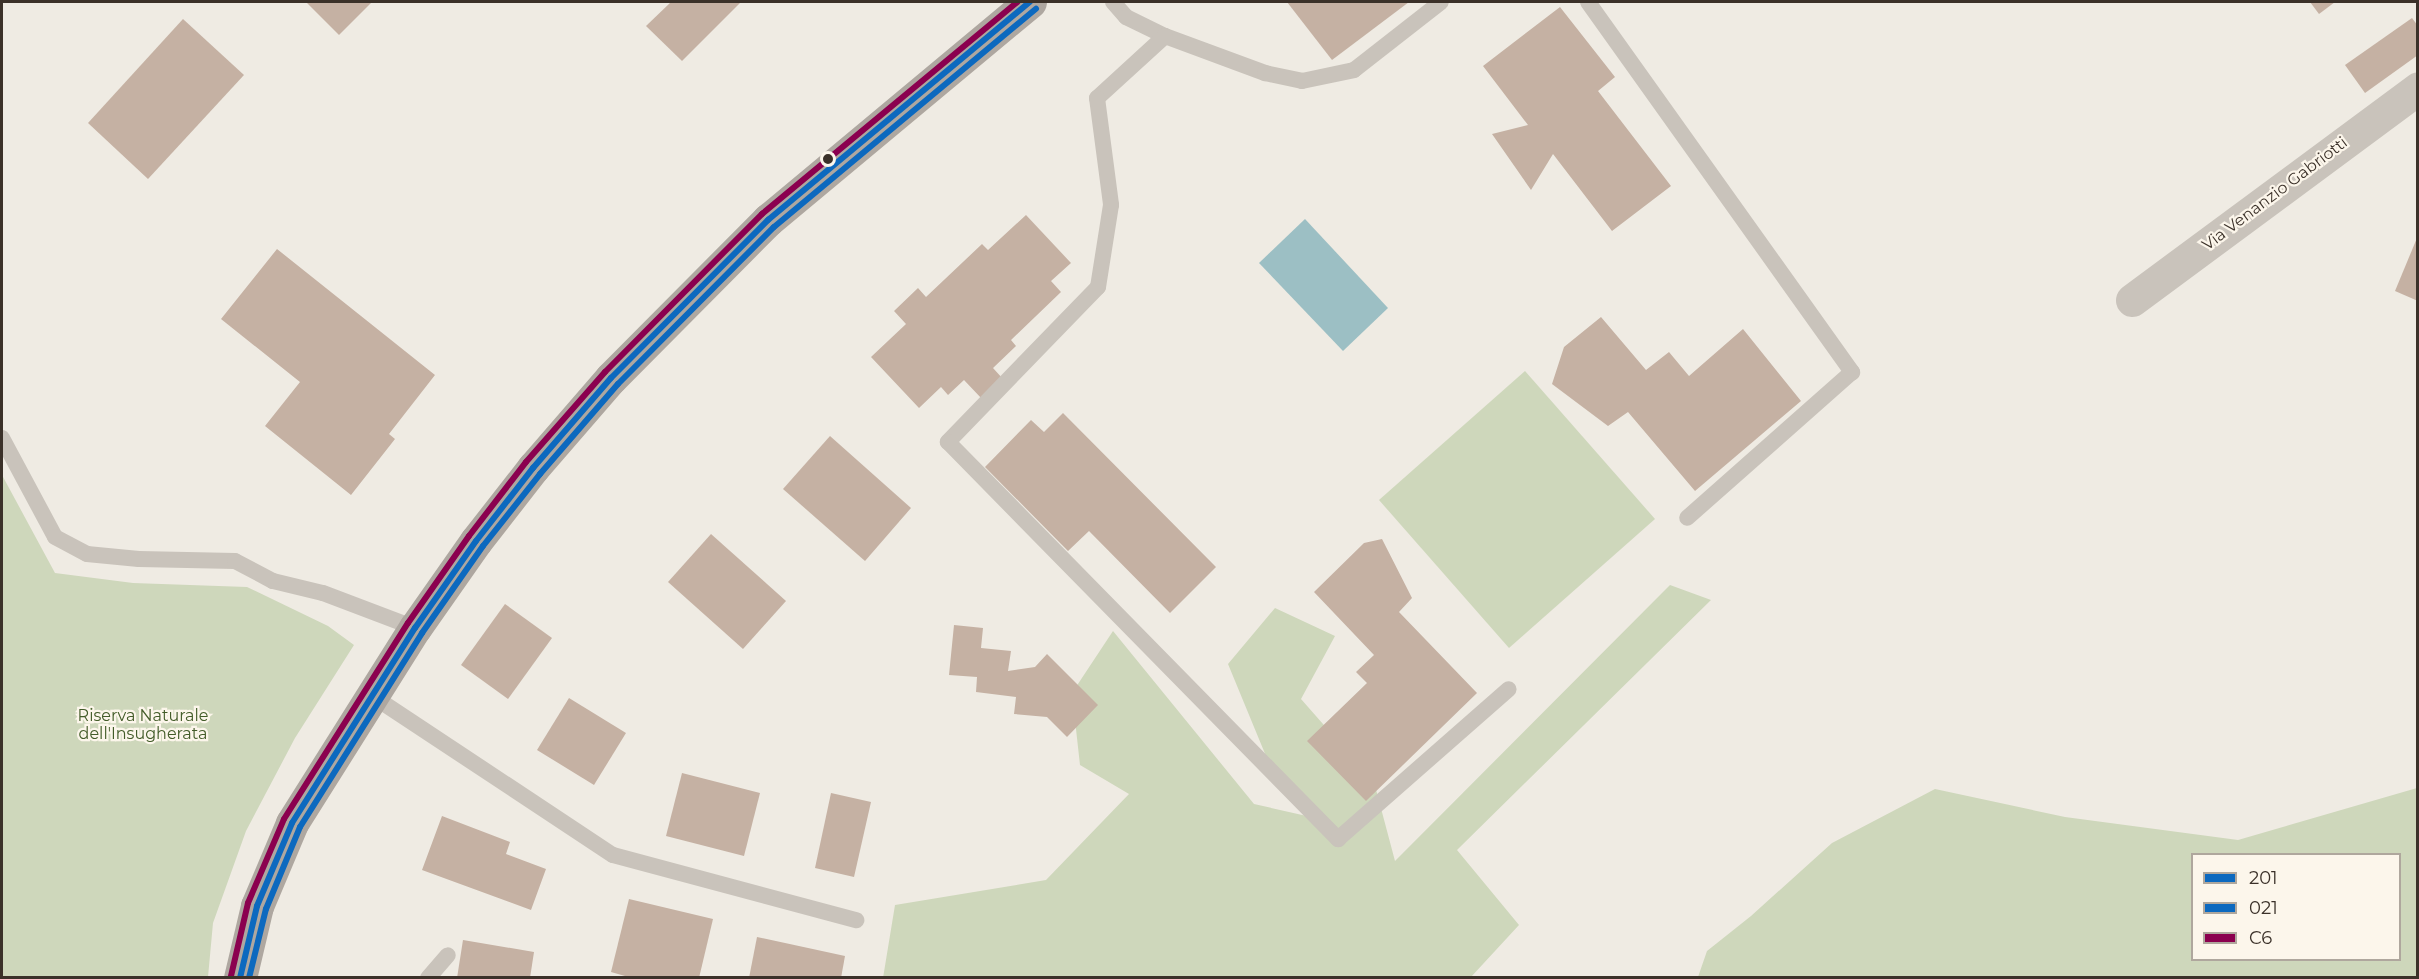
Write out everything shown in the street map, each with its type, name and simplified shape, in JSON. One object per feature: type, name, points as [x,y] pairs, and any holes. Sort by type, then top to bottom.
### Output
[{"type":"main road","points":[[240,978],[250,928],[272,867],[292,823],[415,628],[476,541],[554,443],[694,294],[768,220],[1030,2]]},
{"type":"street","name":"Via Venanzio Gabriotti","points":[[2132,300],[2418,88]]},
{"type":"lane","points":[[1113,2],[1126,17],[1165,36],[1265,73],[1302,81],[1354,70],[1441,2]]},
{"type":"lane","points":[[1588,2],[1852,372],[1687,518]]},
{"type":"lane","points":[[1165,36],[1096,98],[1111,205],[1098,287],[948,442],[1338,839],[1509,689]]},
{"type":"lane","points":[[2,438],[56,537],[87,554],[139,559],[235,561],[273,581],[323,593],[415,628]]},
{"type":"lane","points":[[371,695],[613,855],[856,920]]},
{"type":"lane","points":[[428,978],[448,955]]},
{"type":"green space","points":[[1525,371],[1655,519],[1509,648],[1379,500]]},
{"type":"green space","name":"Riserva Naturale dell'Insugherata","points":[[2,475],[55,573],[133,583],[247,587],[328,626],[354,645],[295,738],[246,831],[213,923],[208,977],[2,977]]},
{"type":"green space","points":[[1670,585],[1711,600],[1457,850],[1519,925],[1471,977],[883,978],[895,905],[1046,880],[1129,794],[1080,765],[1072,693],[1113,631],[1254,804],[1320,819],[1280,790],[1228,664],[1275,608],[1335,636],[1301,699],[1374,782],[1395,861]]},
{"type":"green space","points":[[2417,788],[2417,977],[1698,977],[1707,951],[1751,916],[1832,843],[1935,789],[2065,817],[2238,840]]},
{"type":"water","points":[[1305,219],[1388,308],[1343,351],[1259,263]]},
{"type":"building","points":[[306,2],[372,2],[339,35]]},
{"type":"building","points":[[671,2],[741,2],[682,61],[646,26]]},
{"type":"building","points":[[1287,2],[1409,2],[1332,60]]},
{"type":"building","points":[[2310,2],[2335,2],[2319,14]]},
{"type":"building","points":[[1560,7],[1615,77],[1598,91],[1671,186],[1612,231],[1553,154],[1531,190],[1492,134],[1528,125],[1483,66]]},
{"type":"building","points":[[2412,18],[2418,26],[2418,55],[2365,93],[2345,65]]},
{"type":"building","points":[[183,19],[244,75],[148,179],[88,123]]},
{"type":"building","points":[[1026,215],[1071,263],[1051,281],[1061,292],[1011,340],[1016,346],[993,368],[1003,379],[982,399],[964,380],[948,395],[941,387],[919,408],[871,357],[906,324],[894,311],[918,288],[926,297],[982,244],[988,250]]},
{"type":"building","points":[[2418,238],[2418,301],[2395,291]]},
{"type":"building","points":[[277,249],[435,375],[389,434],[395,439],[351,495],[265,426],[300,382],[221,319]]},
{"type":"building","points":[[1601,317],[1646,370],[1669,352],[1689,376],[1743,329],[1801,401],[1695,491],[1628,412],[1608,426],[1552,384],[1564,347]]},
{"type":"building","points":[[1063,413],[1216,567],[1170,613],[1089,531],[1068,551],[985,467],[1031,420],[1044,432]]},
{"type":"building","points":[[830,436],[911,508],[865,561],[783,489]]},
{"type":"building","points":[[711,534],[786,601],[743,649],[668,582]]},
{"type":"building","points":[[1382,539],[1412,598],[1399,612],[1477,693],[1366,801],[1307,741],[1367,683],[1356,672],[1374,655],[1314,592],[1364,543]]},
{"type":"building","points":[[505,604],[552,638],[508,699],[461,665]]},
{"type":"building","points":[[954,625],[983,628],[981,648],[1011,651],[1008,671],[1035,667],[1047,654],[1098,705],[1067,737],[1047,717],[1014,714],[1016,697],[976,692],[977,677],[949,675]]},
{"type":"building","points":[[569,698],[626,733],[594,785],[537,750]]},
{"type":"building","points":[[682,773],[760,793],[744,856],[666,836]]},
{"type":"building","points":[[831,793],[871,802],[854,877],[815,868]]},
{"type":"building","points":[[442,816],[510,842],[506,854],[546,869],[531,910],[422,870]]},
{"type":"building","points":[[629,899],[713,919],[699,978],[632,978],[611,972]]},
{"type":"building","points":[[757,937],[845,956],[841,978],[749,978]]},
{"type":"building","points":[[463,940],[534,952],[530,978],[457,978]]},
{"type":"transit line","name":"C6","points":[[231,976],[248,903],[284,819],[408,623],[469,536],[526,462],[605,372],[762,214],[1017,2]]},
{"type":"transit line","name":"201","points":[[240,978],[257,906],[292,823],[415,628],[476,541],[533,468],[611,378],[768,220],[1030,2]]},
{"type":"transit line","name":"021","points":[[249,978],[266,909],[300,827],[422,633],[483,546],[540,474],[618,384],[774,227],[1036,9]]}]
